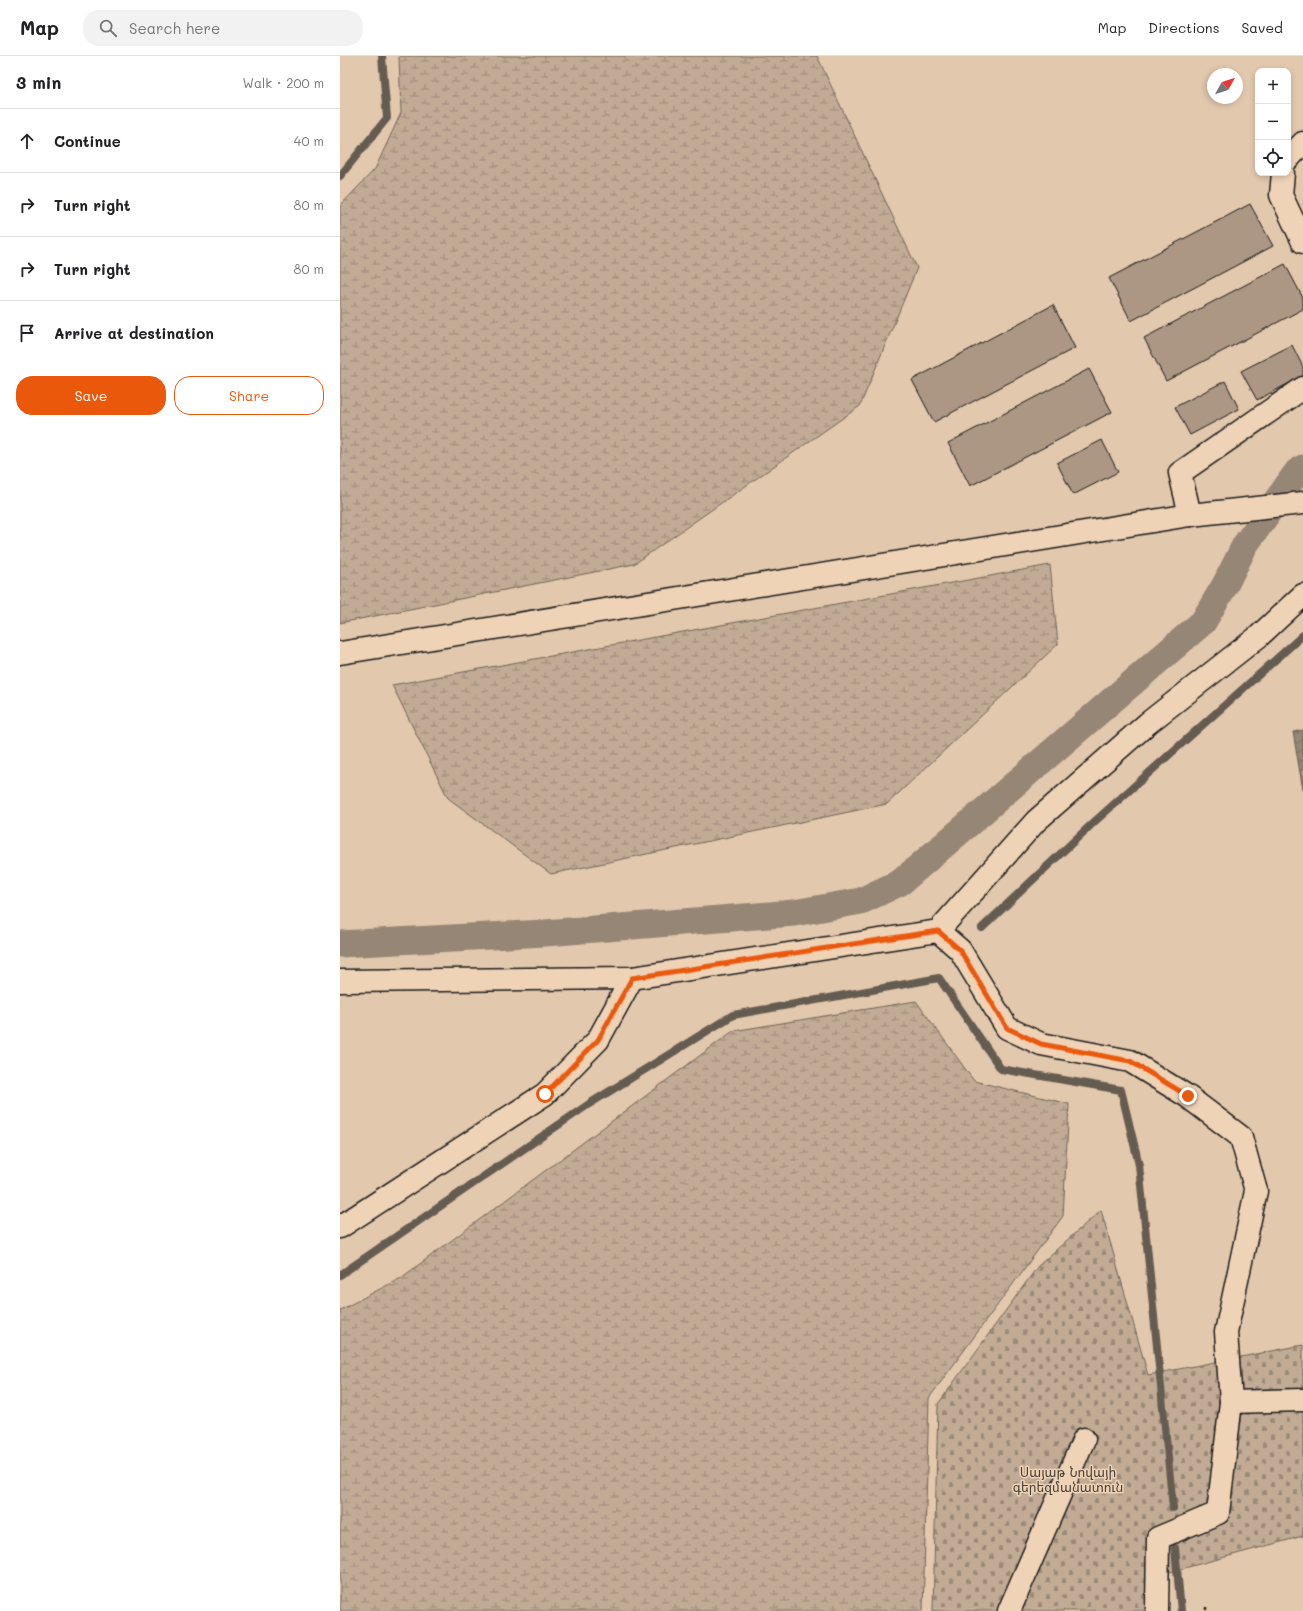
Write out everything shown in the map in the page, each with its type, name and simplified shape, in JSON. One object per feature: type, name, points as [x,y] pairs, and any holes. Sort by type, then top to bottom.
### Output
[{"type":"lane","points":[[1291,156],[1303,143]]},
{"type":"lane","points":[[1283,176],[1281,195],[1303,242]]},
{"type":"lane","points":[[1190,515],[1180,473],[1303,388]]},
{"type":"lane","points":[[340,653],[1190,515],[1303,503]]},
{"type":"lane","points":[[340,981],[632,978],[938,931],[1036,821],[1148,723],[1259,636],[1303,595]]},
{"type":"lane","points":[[938,931],[960,950],[1007,1028],[1041,1044],[1130,1061],[1188,1096],[1241,1137],[1256,1191],[1226,1332],[1231,1402],[1218,1513],[1158,1538],[1157,1611]]},
{"type":"lane","points":[[340,1227],[545,1094],[598,1040],[632,978]]},
{"type":"lane","points":[[1231,1402],[1303,1400]]},
{"type":"lane","points":[[1009,1611],[1084,1439]]},
{"type":"green space","points":[[399,56],[817,56],[917,268],[860,406],[634,564],[340,623],[340,206],[375,169],[401,113]]},
{"type":"green space","points":[[1050,565],[1058,644],[887,804],[551,874],[448,798],[392,685]]},
{"type":"green space","points":[[916,1001],[974,1081],[1069,1104],[1063,1216],[929,1398],[923,1611],[340,1611],[340,1310],[401,1278],[733,1031]]},
{"type":"green space","name":"Սայաթ Նովայի գերեզմանատուն","points":[[1101,1210],[1148,1375],[1303,1345],[1303,1536],[1166,1573],[1168,1611],[933,1611],[938,1404],[1038,1266]]},
{"type":"water","points":[[1303,730],[1303,790],[1293,732]]},
{"type":"building","points":[[1250,204],[1273,246],[1131,321],[1109,278]]},
{"type":"building","points":[[1285,264],[1303,298],[1303,309],[1166,381],[1144,338]]},
{"type":"building","points":[[1053,305],[1075,348],[934,422],[912,380]]},
{"type":"building","points":[[1292,345],[1303,367],[1303,376],[1257,400],[1241,371]]},
{"type":"building","points":[[1089,369],[1112,412],[970,486],[948,443]]},
{"type":"building","points":[[1225,381],[1239,409],[1190,435],[1175,407]]},
{"type":"building","points":[[1102,440],[1118,472],[1073,495],[1057,463]]},
{"type":"waterway","points":[[340,176],[387,118],[382,56]]},
{"type":"waterway","points":[[340,944],[545,933],[794,913],[861,901],[901,882],[1203,622],[1225,585],[1245,545],[1297,472],[1303,468]]},
{"type":"waterway","points":[[982,928],[1093,823],[1303,635]]},
{"type":"waterway","points":[[340,1275],[589,1104],[733,1015],[939,978],[1001,1069],[1121,1090],[1139,1165],[1173,1508]]},
{"type":"waterway","points":[[1175,1548],[1181,1611]]},
{"type":"route","points":[[545,1094],[598,1040],[632,978],[938,931],[960,950],[1007,1028],[1041,1044],[1130,1061],[1188,1096]]}]
